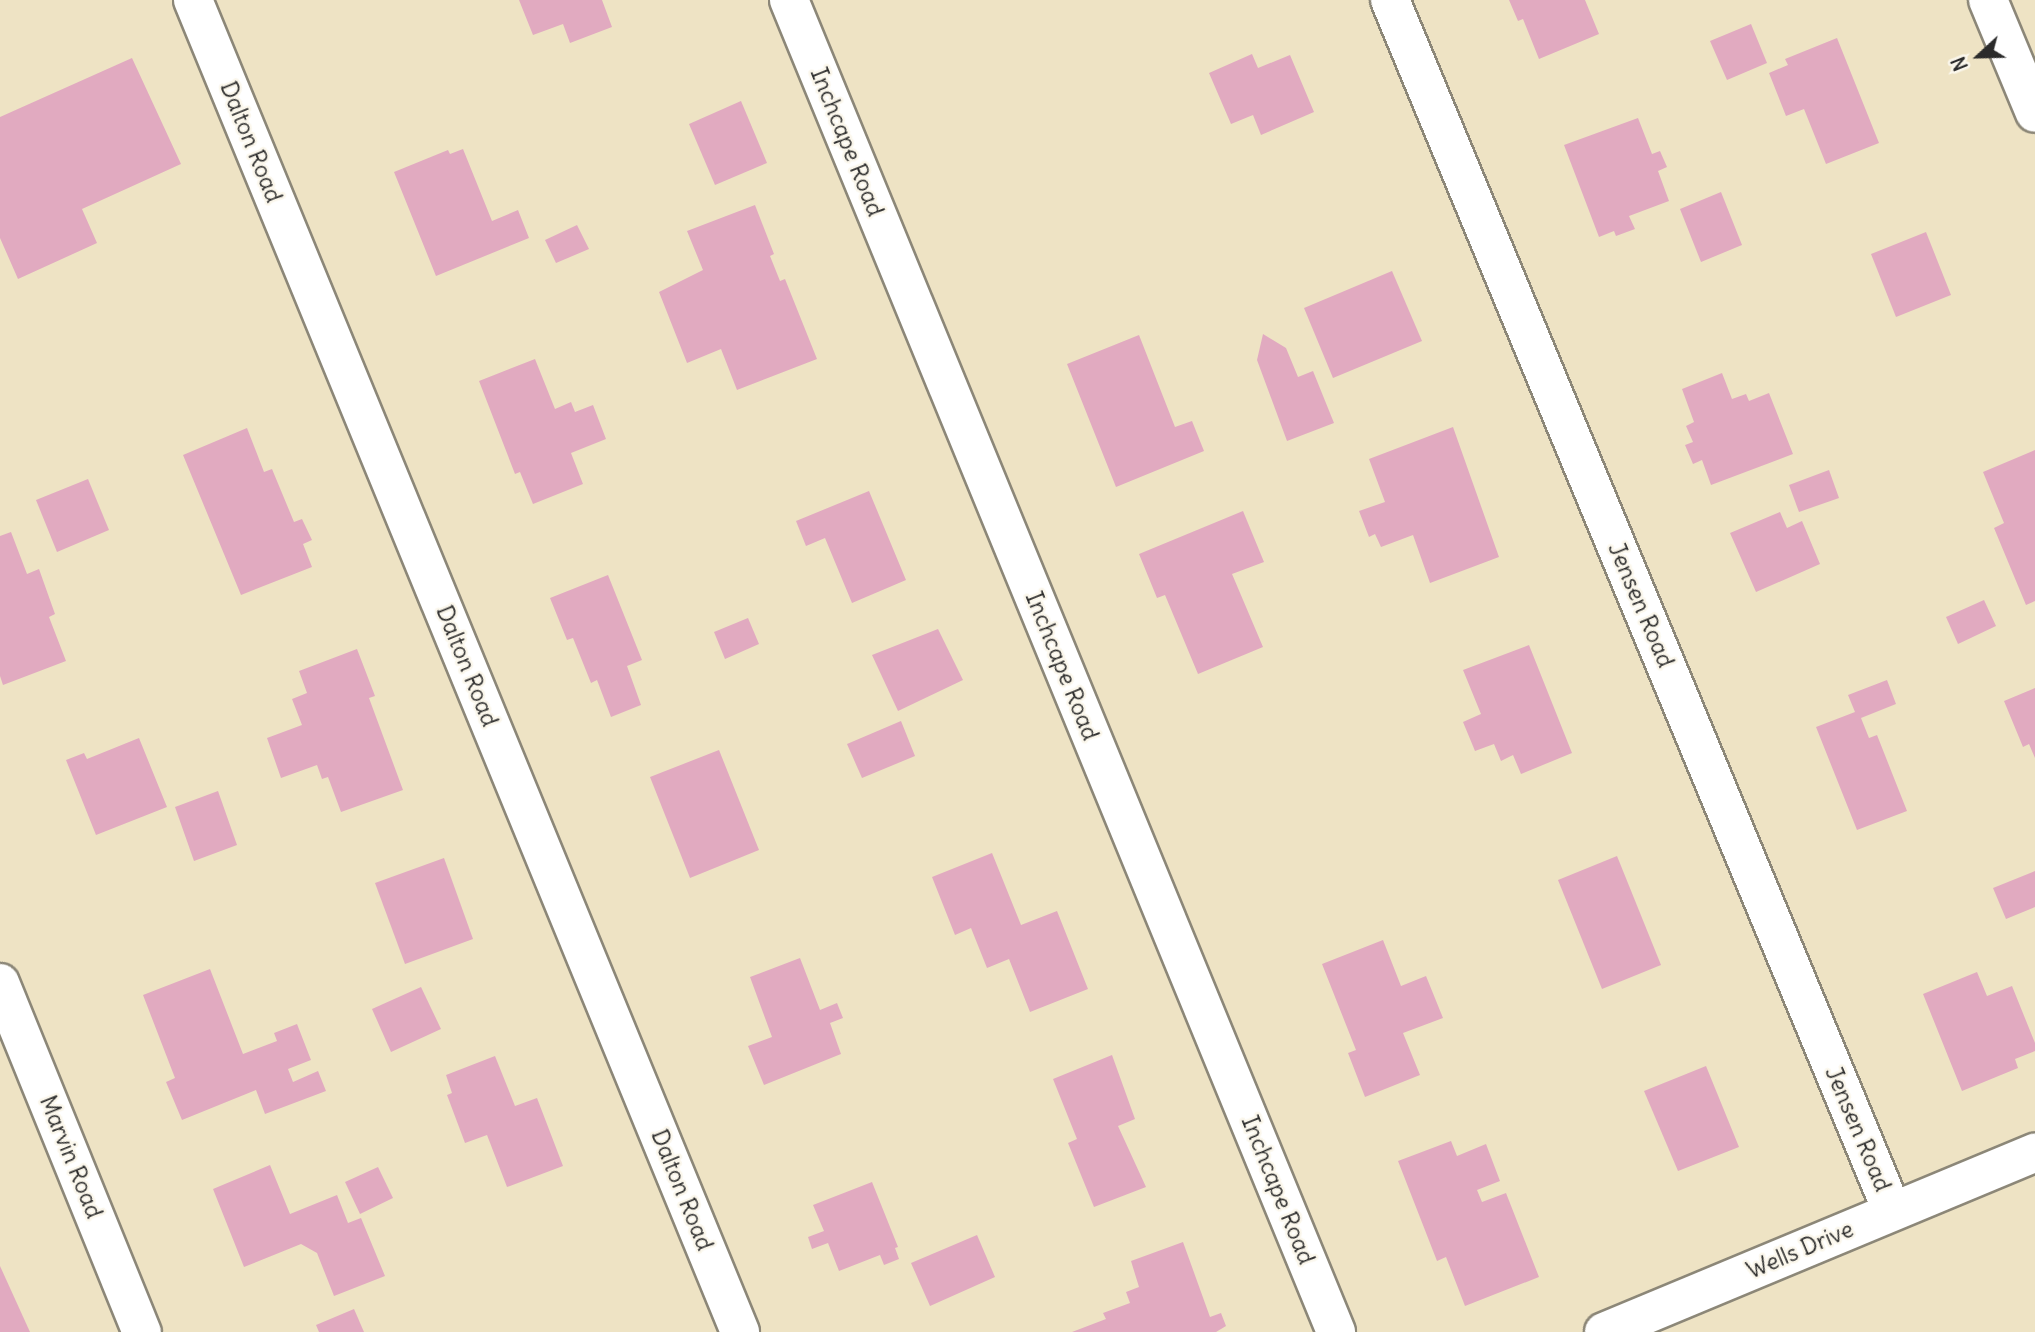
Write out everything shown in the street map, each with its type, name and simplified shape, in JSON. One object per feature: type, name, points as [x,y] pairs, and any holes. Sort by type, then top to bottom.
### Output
[{"type":"street","name":"Dalton Road","points":[[193,0],[740,1332]]},
{"type":"street","name":"Inchcape Road","points":[[789,0],[1336,1332]]},
{"type":"street","name":"Jensen Road","points":[[1390,0],[1892,1211]]},
{"type":"street","points":[[1988,0],[2035,113]]},
{"type":"street","name":"Marvin Road","points":[[0,983],[142,1332]]},
{"type":"street","name":"Wells Drive","points":[[1604,1332],[2035,1153]]},
{"type":"building","points":[[519,0],[602,0],[612,27],[570,43],[563,24],[533,35]]},
{"type":"building","points":[[1509,0],[1585,0],[1599,34],[1539,59],[1523,19],[1518,21]]},
{"type":"building","points":[[1751,24],[1767,63],[1727,80],[1710,41]]},
{"type":"building","points":[[1837,38],[1879,143],[1826,164],[1804,109],[1786,116],[1769,73],[1788,65],[1785,59]]},
{"type":"building","points":[[1252,54],[1258,68],[1290,55],[1314,112],[1261,135],[1253,115],[1231,124],[1209,73]]},
{"type":"building","points":[[132,58],[181,164],[82,209],[97,243],[18,279],[0,238],[0,117]]},
{"type":"building","points":[[741,101],[767,163],[715,185],[689,124]]},
{"type":"building","points":[[1638,118],[1652,154],[1660,151],[1667,167],[1658,171],[1669,201],[1629,216],[1635,229],[1616,236],[1614,231],[1599,237],[1564,145]]},
{"type":"building","points":[[463,149],[492,221],[518,210],[529,238],[436,276],[394,172],[448,150],[450,154]]},
{"type":"building","points":[[1721,192],[1742,245],[1701,262],[1680,209]]},
{"type":"building","points":[[755,205],[774,254],[770,256],[780,281],[785,279],[817,359],[737,390],[721,349],[687,363],[659,292],[703,270],[687,231]]},
{"type":"building","points":[[577,225],[589,249],[556,263],[545,240]]},
{"type":"building","points":[[1926,232],[1951,295],[1896,317],[1871,254]]},
{"type":"building","points":[[1392,271],[1422,341],[1333,378],[1304,308]]},
{"type":"building","points":[[1263,334],[1286,348],[1298,377],[1313,371],[1334,423],[1287,441],[1257,360]]},
{"type":"building","points":[[1139,335],[1175,427],[1192,421],[1204,451],[1116,487],[1067,364]]},
{"type":"building","points":[[535,359],[555,409],[571,402],[575,412],[593,405],[606,439],[571,453],[583,484],[533,504],[520,472],[515,474],[479,381]]},
{"type":"building","points":[[1722,373],[1732,399],[1746,394],[1749,401],[1769,393],[1793,454],[1711,485],[1702,460],[1693,464],[1685,445],[1693,442],[1686,426],[1694,422],[1682,389]]},
{"type":"building","points":[[1453,427],[1499,557],[1430,583],[1413,535],[1381,547],[1375,534],[1369,537],[1359,511],[1385,502],[1369,459]]},
{"type":"building","points":[[247,428],[264,472],[272,469],[294,522],[302,519],[312,540],[303,544],[312,567],[241,595],[183,455]]},
{"type":"building","points":[[2035,450],[2035,601],[2026,605],[1994,528],[2004,523],[1983,472]]},
{"type":"building","points":[[1829,470],[1839,498],[1799,512],[1789,485]]},
{"type":"building","points":[[88,479],[109,530],[57,552],[36,500]]},
{"type":"building","points":[[869,491],[906,580],[852,603],[825,538],[806,546],[796,521]]},
{"type":"building","points":[[1243,511],[1264,562],[1232,574],[1263,647],[1198,674],[1165,595],[1157,598],[1139,554]]},
{"type":"building","points":[[1780,512],[1787,528],[1802,521],[1820,564],[1756,592],[1730,533]]},
{"type":"building","points":[[11,532],[27,574],[39,569],[55,614],[49,617],[66,661],[3,685],[0,676],[0,536]]},
{"type":"building","points":[[608,575],[642,660],[627,666],[641,705],[611,717],[597,680],[591,683],[573,638],[567,640],[550,598]]},
{"type":"building","points":[[1984,600],[1996,626],[1958,644],[1946,617]]},
{"type":"building","points":[[748,618],[759,644],[725,659],[714,632]]},
{"type":"building","points":[[938,629],[963,680],[898,711],[872,655]]},
{"type":"building","points":[[1529,645],[1572,753],[1521,774],[1513,755],[1501,761],[1494,744],[1475,751],[1463,722],[1481,714],[1463,670]]},
{"type":"building","points":[[357,649],[375,696],[369,698],[403,790],[341,812],[328,777],[322,779],[317,765],[281,778],[267,738],[302,725],[292,699],[307,693],[299,671]]},
{"type":"building","points":[[1887,680],[1896,704],[1861,718],[1869,738],[1877,735],[1907,811],[1857,830],[1816,727],[1855,712],[1848,695]]},
{"type":"building","points":[[2035,688],[2035,758],[2029,744],[2023,747],[2004,701]]},
{"type":"building","points":[[901,721],[915,756],[862,778],[847,744]]},
{"type":"building","points":[[139,738],[167,807],[96,835],[66,760],[84,753],[87,759]]},
{"type":"building","points":[[719,750],[759,850],[690,878],[650,777]]},
{"type":"building","points":[[218,791],[237,845],[194,861],[175,807]]},
{"type":"building","points":[[992,853],[1021,925],[1057,911],[1088,989],[1030,1012],[1009,959],[987,968],[971,928],[955,935],[932,877]]},
{"type":"building","points":[[1617,856],[1661,965],[1602,989],[1558,880]]},
{"type":"building","points":[[444,858],[473,939],[405,964],[375,883]]},
{"type":"building","points":[[2035,871],[2035,907],[2006,919],[1993,888]]},
{"type":"building","points":[[1383,940],[1401,986],[1426,976],[1443,1018],[1403,1033],[1420,1075],[1365,1097],[1348,1053],[1356,1050],[1322,964]]},
{"type":"building","points":[[800,958],[820,1010],[837,1003],[843,1018],[830,1023],[841,1054],[764,1085],[748,1046],[772,1037],[750,977]]},
{"type":"building","points":[[210,969],[243,1054],[277,1041],[274,1033],[297,1024],[311,1060],[288,1069],[293,1082],[318,1071],[326,1091],[265,1114],[256,1090],[182,1120],[166,1082],[175,1078],[143,995]]},
{"type":"building","points":[[1977,972],[1987,996],[2012,986],[2035,1043],[2035,1051],[2015,1059],[2018,1068],[1962,1091],[1923,994]]},
{"type":"building","points":[[421,987],[441,1029],[391,1052],[372,1009]]},
{"type":"building","points":[[1112,1055],[1135,1119],[1118,1126],[1146,1187],[1094,1207],[1068,1143],[1077,1139],[1053,1079]]},
{"type":"building","points":[[495,1056],[515,1106],[537,1098],[563,1166],[507,1187],[487,1135],[465,1143],[447,1095],[452,1093],[446,1075]]},
{"type":"building","points":[[1706,1066],[1739,1147],[1678,1171],[1644,1091]]},
{"type":"building","points":[[1451,1141],[1457,1156],[1486,1144],[1500,1181],[1477,1190],[1482,1202],[1506,1193],[1539,1277],[1465,1306],[1446,1257],[1437,1261],[1398,1161]]},
{"type":"building","points":[[270,1165],[290,1214],[337,1195],[348,1223],[361,1218],[385,1276],[334,1296],[317,1253],[301,1244],[244,1267],[213,1189]]},
{"type":"building","points":[[378,1167],[393,1198],[360,1214],[345,1182]]},
{"type":"building","points":[[872,1182],[898,1247],[895,1248],[899,1259],[884,1265],[880,1255],[839,1271],[828,1243],[812,1249],[808,1237],[824,1231],[813,1205]]},
{"type":"building","points":[[977,1235],[995,1277],[930,1306],[911,1263]]},
{"type":"building","points":[[1183,1242],[1210,1317],[1221,1313],[1226,1326],[1216,1332],[1072,1332],[1106,1319],[1103,1313],[1130,1303],[1126,1292],[1139,1287],[1131,1261]]},
{"type":"building","points":[[0,1266],[30,1332],[0,1332]]},
{"type":"building","points":[[354,1309],[364,1332],[319,1332],[316,1325]]}]
